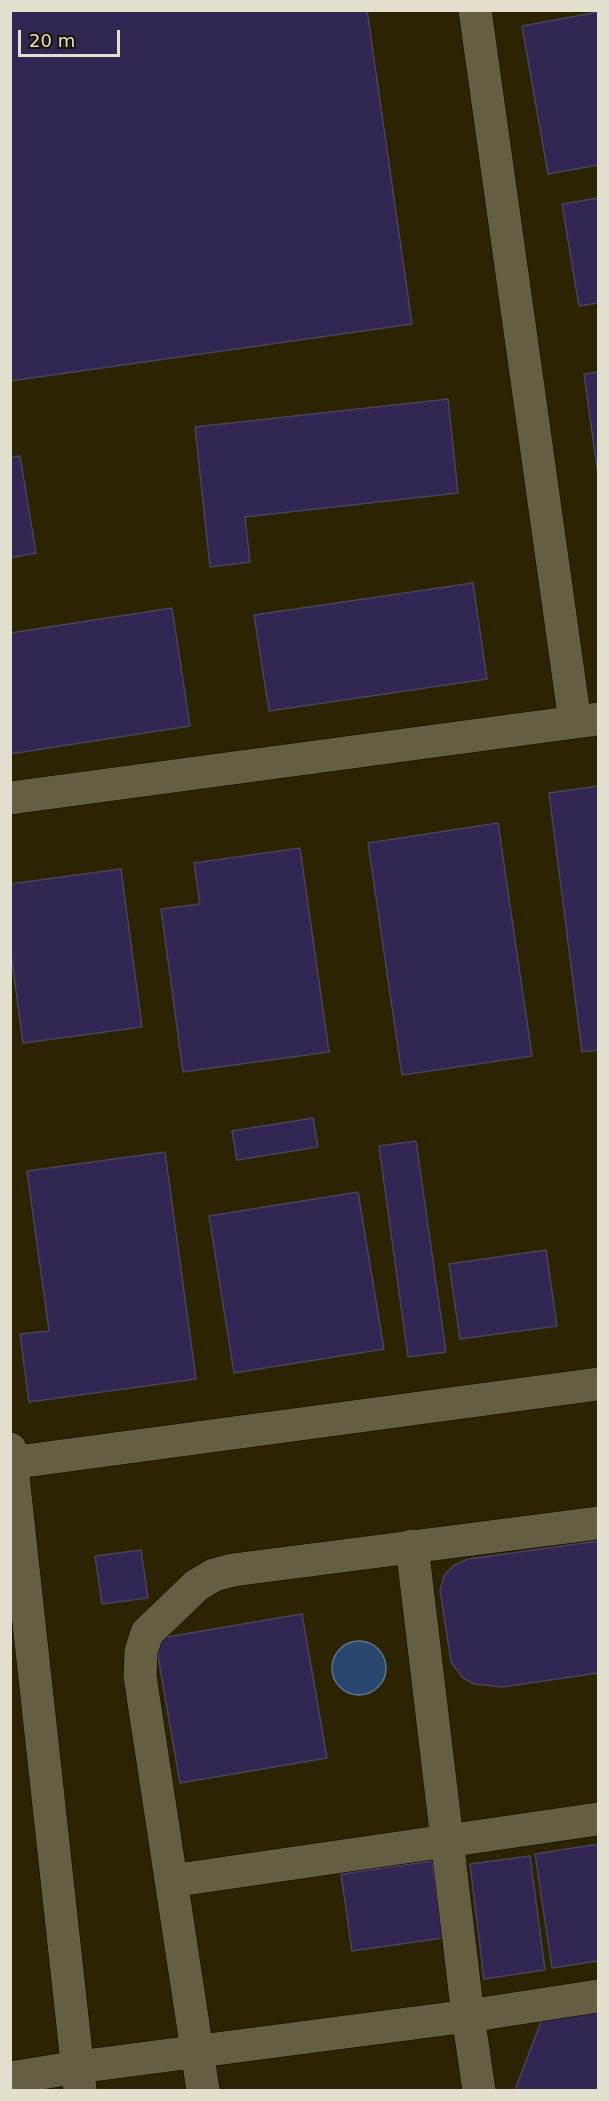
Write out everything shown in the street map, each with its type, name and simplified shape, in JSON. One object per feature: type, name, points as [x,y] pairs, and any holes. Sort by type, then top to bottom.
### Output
[{"type":"street","points":[[10,798],[587,720],[475,10]]},
{"type":"street","points":[[79,2079],[11,1458],[598,1384]]},
{"type":"street","points":[[203,2091],[140,1676],[141,1652],[147,1632],[197,1585],[214,1575],[232,1570],[598,1523]]},
{"type":"street","points":[[412,1546],[479,2091]]},
{"type":"street","points":[[171,1881],[598,1819]]},
{"type":"street","points":[[10,2078],[79,2079],[196,2052],[468,2016],[598,1996]]},
{"type":"shaded area","points":[[11,11],[598,11],[598,2090],[11,2090]]},
{"type":"water","points":[[359,1641],[369,1643],[378,1649],[384,1658],[386,1668],[384,1678],[378,1687],[369,1693],[359,1695],[349,1693],[340,1687],[334,1678],[332,1668],[334,1658],[340,1649],[349,1643]]},
{"type":"building","points":[[10,10],[367,10],[412,324],[10,381]]},
{"type":"building","points":[[598,12],[598,165],[548,174],[522,26]]},
{"type":"building","points":[[598,198],[598,303],[579,306],[562,204]]},
{"type":"building","points":[[598,372],[598,475],[584,374]]},
{"type":"building","points":[[448,399],[458,493],[245,517],[250,562],[210,567],[195,427]]},
{"type":"building","points":[[20,456],[36,553],[10,558],[10,458]]},
{"type":"building","points":[[473,583],[487,679],[269,711],[254,615]]},
{"type":"building","points":[[172,608],[190,726],[10,754],[10,633]]},
{"type":"building","points":[[598,786],[598,1050],[582,1052],[549,793]]},
{"type":"building","points":[[498,823],[532,1056],[402,1075],[368,843]]},
{"type":"building","points":[[300,848],[329,1052],[183,1072],[161,909],[200,904],[194,863]]},
{"type":"building","points":[[121,869],[142,1027],[23,1043],[10,946],[10,884]]},
{"type":"building","points":[[313,1118],[318,1147],[237,1160],[232,1131]]},
{"type":"building","points":[[416,1141],[446,1352],[408,1357],[379,1146]]},
{"type":"building","points":[[165,1152],[196,1379],[29,1402],[20,1334],[49,1331],[27,1171]]},
{"type":"building","points":[[358,1192],[384,1349],[234,1373],[209,1216]]},
{"type":"building","points":[[546,1250],[557,1326],[460,1339],[449,1264]]},
{"type":"building","points":[[598,1541],[598,1673],[502,1687],[474,1684],[463,1678],[451,1662],[440,1590],[444,1576],[453,1566],[468,1559]]},
{"type":"building","points":[[141,1550],[148,1598],[102,1604],[95,1556]]},
{"type":"building","points":[[302,1614],[327,1758],[180,1783],[155,1639]]},
{"type":"building","points":[[598,1844],[598,1961],[552,1968],[535,1854]]},
{"type":"building","points":[[530,1856],[545,1970],[484,1979],[470,1864]]},
{"type":"building","points":[[432,1861],[443,1938],[352,1951],[341,1874]]},
{"type":"building","points":[[598,2012],[598,2090],[515,2090],[542,2019]]}]
